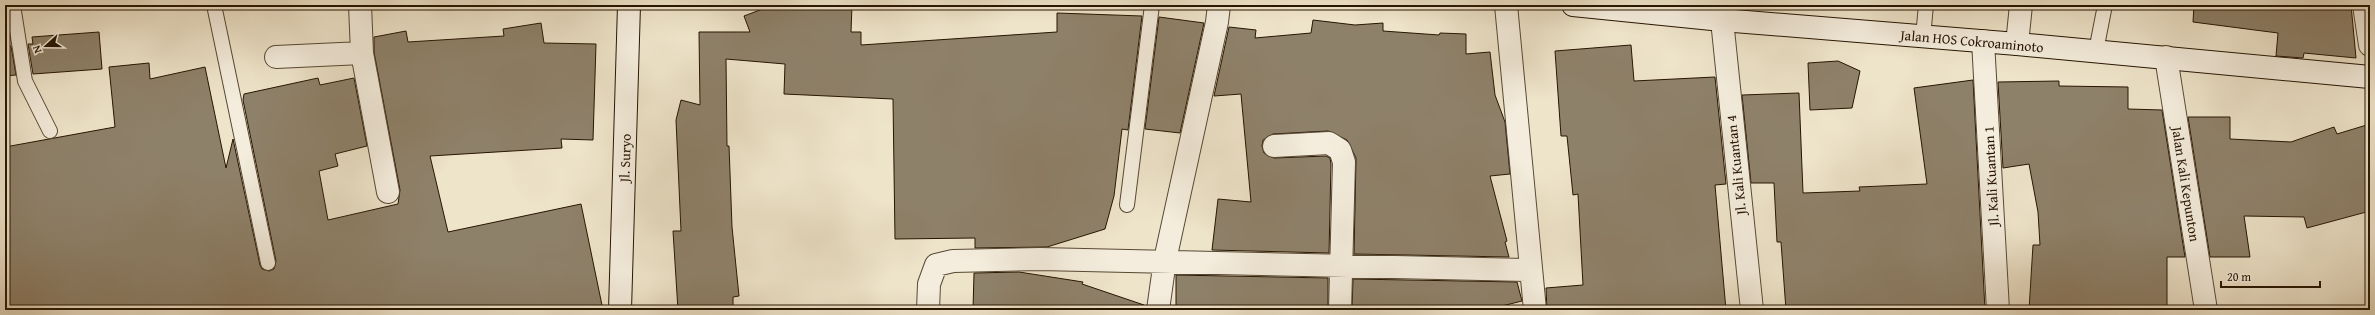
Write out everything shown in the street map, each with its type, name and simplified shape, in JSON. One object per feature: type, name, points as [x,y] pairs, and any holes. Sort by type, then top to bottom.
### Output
[{"type":"street","points":[[360,5],[362,53],[388,192]]},
{"type":"street","name":"Jl. Suryo","points":[[620,310],[629,5]]},
{"type":"street","points":[[1158,310],[1165,260],[1218,22],[1219,5]]},
{"type":"street","points":[[1506,5],[1534,310]]},
{"type":"street","name":"Jalan HOS Cokroaminoto","points":[[1573,5],[1652,9],[1722,20],[2166,57],[2370,77]]},
{"type":"street","points":[[2017,44],[2021,5]]},
{"type":"street","points":[[2364,5],[2370,45]]},
{"type":"street","name":"Jl. Kali Kuantan 4","points":[[1722,20],[1752,310]]},
{"type":"street","name":"Jl. Kali Kuantan 1","points":[[1983,41],[1998,310]]},
{"type":"street","points":[[276,57],[362,53]]},
{"type":"street","name":"Jalan Kali Kepunton","points":[[2166,57],[2206,310]]},
{"type":"street","points":[[1274,146],[1330,143],[1340,150],[1344,162],[1340,310]]},
{"type":"street","points":[[928,310],[929,284],[936,266],[953,261],[1040,259],[1165,260],[1340,267],[1531,270]]},
{"type":"lane","points":[[12,5],[25,81],[50,130]]},
{"type":"lane","points":[[214,5],[268,263]]},
{"type":"lane","points":[[1127,205],[1152,5]]},
{"type":"lane","points":[[1923,37],[1926,5]]},
{"type":"lane","points":[[2096,51],[2105,5]]},
{"type":"building","points":[[773,5],[852,5],[851,32],[861,32],[861,45],[1057,32],[1057,13],[1142,16],[1128,130],[1122,129],[1114,196],[1105,229],[1047,247],[975,248],[975,238],[895,239],[893,99],[784,94],[785,64],[726,59],[727,146],[729,146],[732,227],[739,296],[733,297],[733,310],[678,310],[673,231],[681,231],[676,120],[681,100],[700,105],[699,32],[750,32],[744,16]]},
{"type":"building","points":[[2194,5],[2351,5],[2356,58],[2304,53],[2303,58],[2276,56],[2278,33],[2193,22]]},
{"type":"building","points":[[1159,17],[1204,23],[1180,133],[1145,129]]},
{"type":"building","points":[[1313,20],[1355,25],[1383,23],[1383,31],[1439,35],[1440,33],[1466,34],[1466,54],[1490,52],[1495,95],[1505,122],[1510,174],[1490,176],[1507,241],[1505,242],[1509,257],[1354,254],[1356,158],[1347,140],[1328,131],[1273,134],[1263,140],[1262,146],[1264,153],[1274,158],[1326,156],[1330,158],[1329,253],[1212,250],[1218,199],[1251,202],[1241,94],[1214,96],[1229,27],[1256,30],[1255,38],[1311,33]]},
{"type":"building","points":[[541,23],[544,43],[596,44],[593,140],[561,139],[562,148],[430,156],[448,232],[581,204],[603,310],[5,310],[5,147],[115,127],[109,67],[149,63],[150,79],[205,67],[226,168],[233,139],[260,265],[262,269],[269,271],[274,269],[276,261],[243,100],[244,94],[318,78],[320,85],[354,78],[367,146],[335,154],[338,166],[319,171],[328,220],[398,204],[400,190],[374,52],[374,37],[406,31],[408,42],[504,36],[503,29]]},
{"type":"building","points":[[99,32],[102,69],[33,74],[28,44],[33,44],[32,37]]},
{"type":"building","points":[[1631,45],[1634,81],[1715,77],[1726,184],[1715,185],[1726,310],[1547,310],[1546,288],[1583,285],[1578,194],[1573,195],[1567,136],[1561,136],[1555,51]]},
{"type":"building","points":[[5,46],[11,46],[16,75],[5,76]]},
{"type":"building","points":[[1838,61],[1860,71],[1852,108],[1810,110],[1808,63]]},
{"type":"building","points":[[1973,80],[1985,310],[1786,310],[1781,242],[1777,242],[1774,183],[1751,183],[1742,95],[1799,93],[1803,193],[1860,191],[1859,187],[1927,184],[1914,88]]},
{"type":"building","points":[[2059,81],[2059,86],[2128,87],[2128,109],[2162,110],[2185,257],[2167,257],[2167,310],[2029,310],[2033,245],[2040,245],[2038,212],[2029,164],[2003,168],[1998,82]]},
{"type":"building","points":[[2188,117],[2230,117],[2230,139],[2291,142],[2334,127],[2337,134],[2370,124],[2370,211],[2307,228],[2304,217],[2244,216],[2250,257],[2210,257]]},
{"type":"building","points":[[1019,272],[1083,282],[1082,284],[1144,305],[1143,310],[973,310],[974,273]]},
{"type":"building","points":[[1176,275],[1328,278],[1328,310],[1235,310],[1234,306],[1176,306]]},
{"type":"building","points":[[1353,279],[1517,282],[1522,301],[1486,310],[1352,310]]}]
